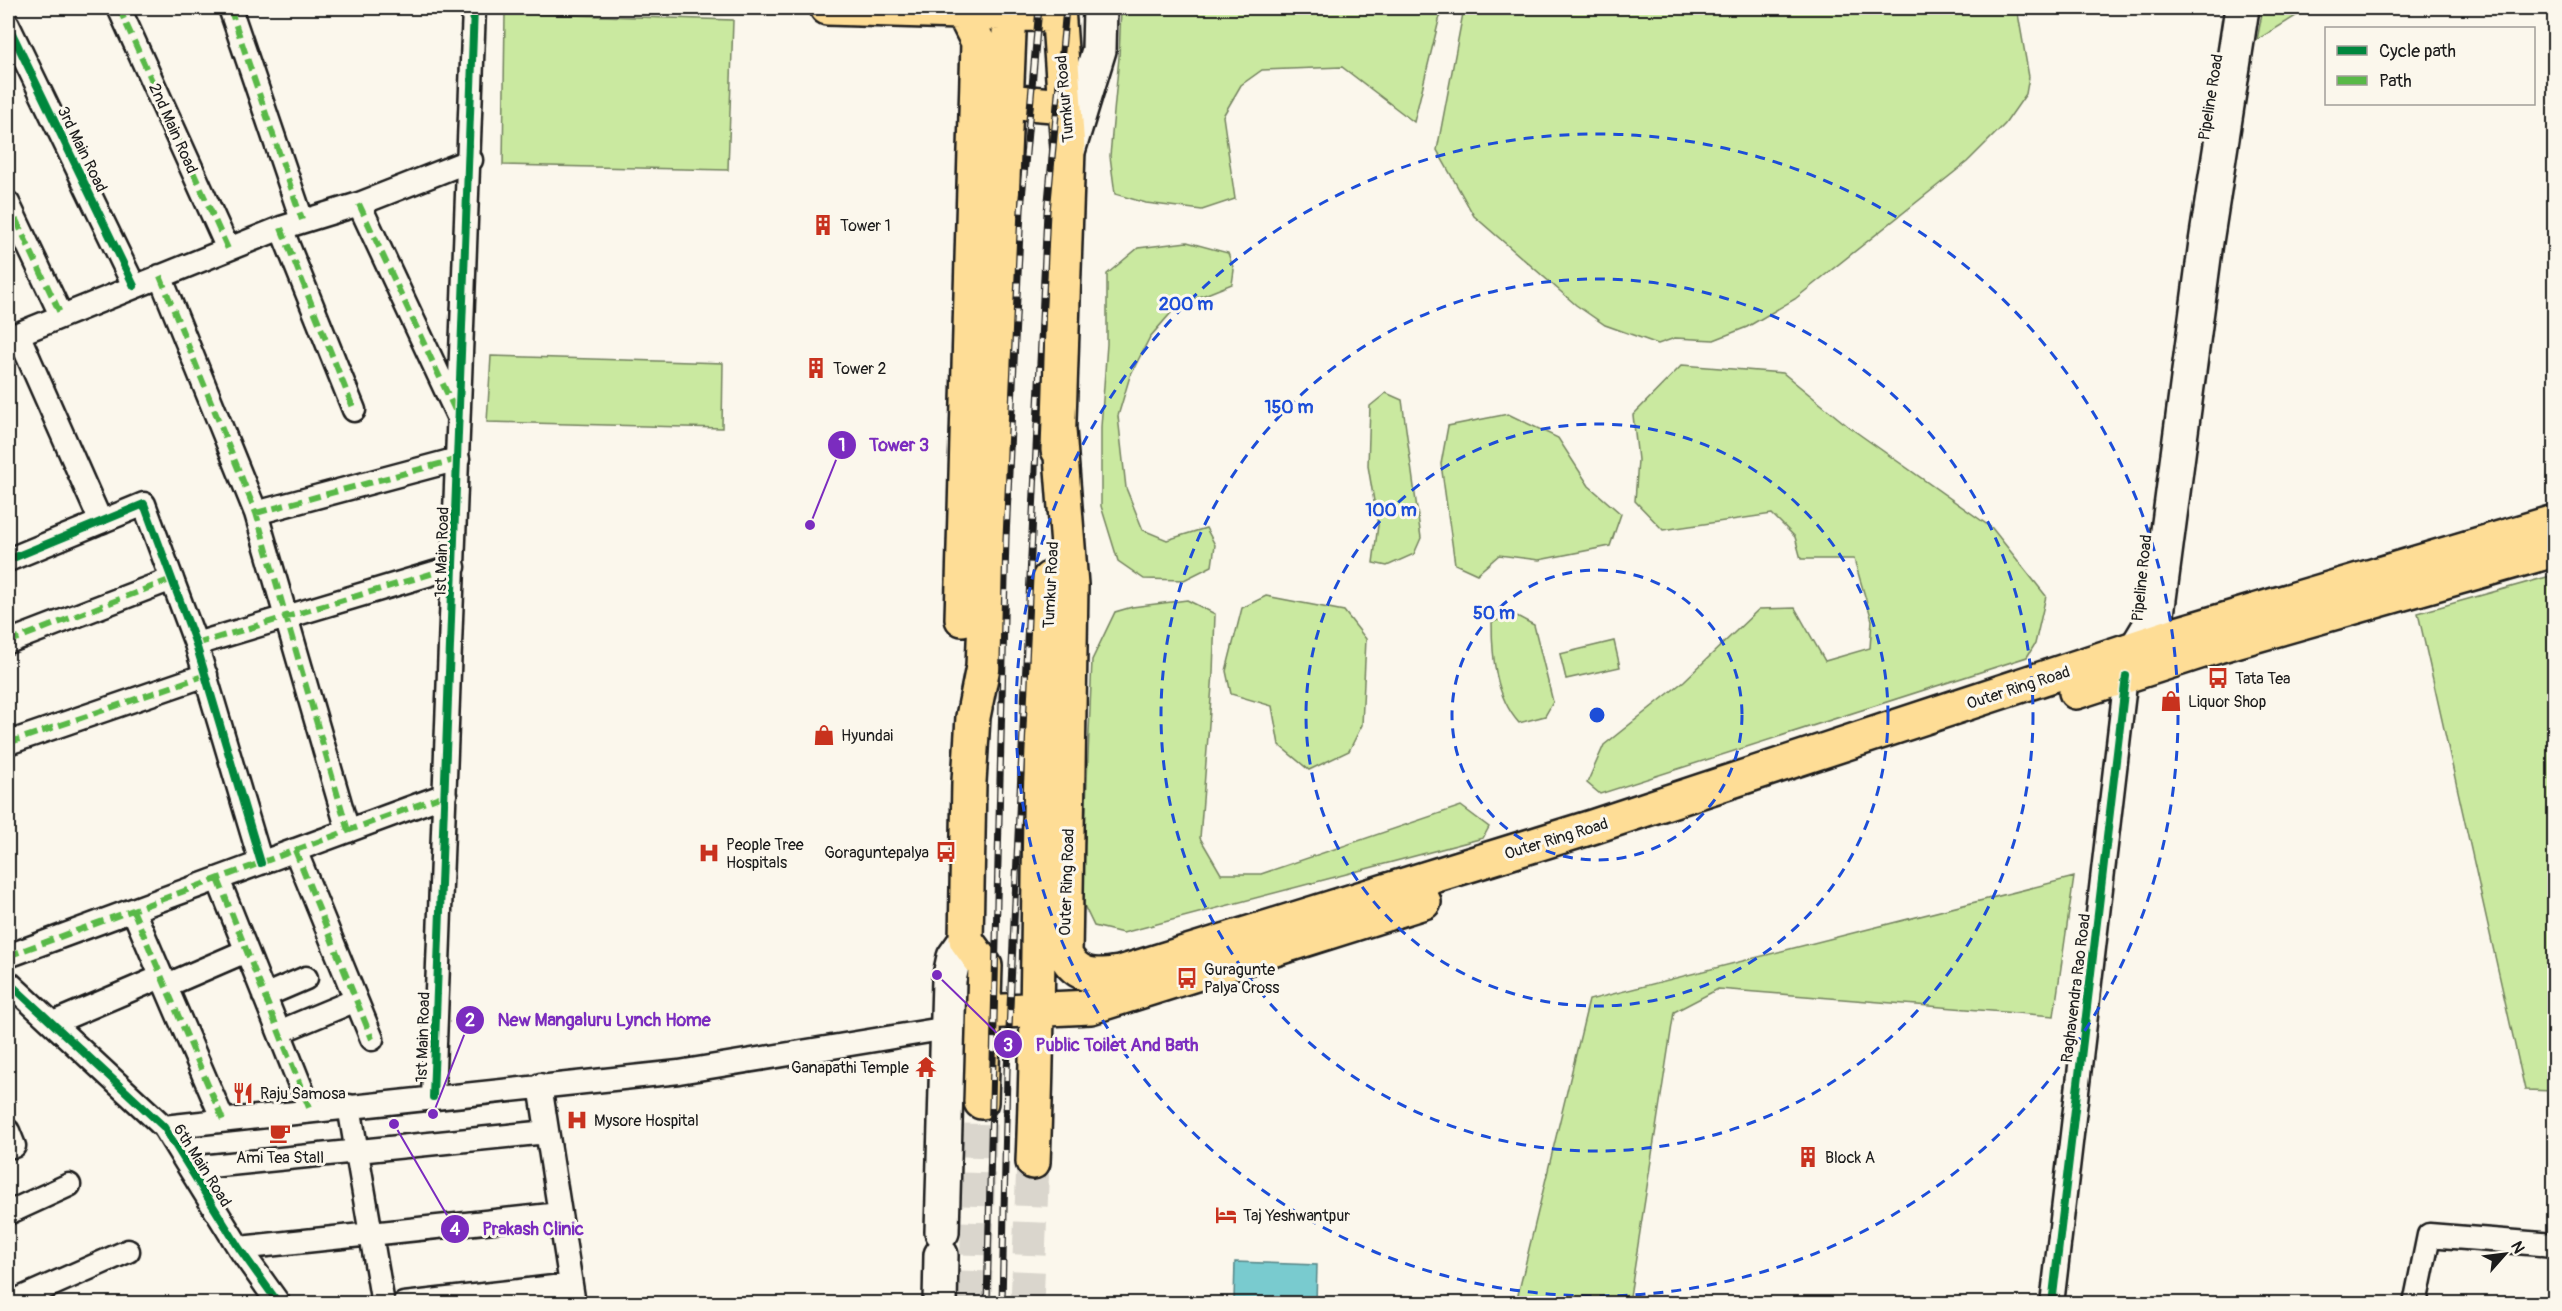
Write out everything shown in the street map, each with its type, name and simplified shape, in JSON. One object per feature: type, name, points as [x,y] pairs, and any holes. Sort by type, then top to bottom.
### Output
[{"type":"highway","points":[[827,8],[1058,11]]},
{"type":"highway","points":[[962,10],[978,42],[960,676],[973,717]]},
{"type":"highway","points":[[981,1102],[985,966],[966,940],[973,717],[983,667],[1009,10]]},
{"type":"highway","name":"Tumkur Road","points":[[1033,1162],[1038,1094],[1038,1008],[1049,589],[1059,430],[1068,149],[1058,11]]},
{"type":"highway","points":[[1004,101],[1065,106]]},
{"type":"highway","name":"Outer Ring Road","points":[[1059,430],[1071,585],[1065,954],[1071,965],[1082,974],[1098,977],[1131,970],[2131,662],[2218,646],[2554,550]]},
{"type":"highway","name":"Outer Ring Road","points":[[984,1012],[1091,1007],[1186,978],[2554,522]]},
{"type":"main road","points":[[1068,149],[1099,50],[1100,8]]},
{"type":"main road","name":"Pipeline Road","points":[[2131,662],[2157,614],[2155,549],[2183,266],[2225,8]]},
{"type":"main road","name":"Pipeline Road","points":[[2155,549],[2242,8]]},
{"type":"main road","points":[[940,1304],[949,980],[954,957],[966,940]]},
{"type":"street","name":"2nd Main Road","points":[[119,8],[228,249]]},
{"type":"street","points":[[230,8],[291,224],[354,410]]},
{"type":"street","name":"1st Main Road","points":[[433,1097],[471,160],[474,8]]},
{"type":"street","name":"3rd Main Road","points":[[8,25],[134,286]]},
{"type":"street","points":[[100,522],[13,336],[291,224],[359,204],[471,160]]},
{"type":"street","points":[[8,203],[61,315]]},
{"type":"street","points":[[359,204],[460,419]]},
{"type":"street","points":[[160,276],[256,513],[348,831]]},
{"type":"street","points":[[256,513],[458,459]]},
{"type":"street","points":[[8,560],[144,504],[196,644],[261,863]]},
{"type":"street","points":[[196,644],[454,567]]},
{"type":"street","points":[[8,642],[172,579]]},
{"type":"street","name":"Raghavendra Rao Road","points":[[2052,1304],[2131,662]]},
{"type":"street","points":[[8,742],[206,675]]},
{"type":"street","points":[[8,956],[445,795]]},
{"type":"street","points":[[295,850],[372,1039]]},
{"type":"street","points":[[218,879],[310,1110]]},
{"type":"street","points":[[133,910],[223,1120]]},
{"type":"street","points":[[161,977],[172,983],[246,951]]},
{"type":"street","points":[[53,1023],[161,977]]},
{"type":"street","points":[[264,996],[306,978]]},
{"type":"street","name":"6th Main Road","points":[[8,982],[164,1127],[239,1248],[279,1304]]},
{"type":"street","points":[[279,1032],[356,1000]]},
{"type":"street","points":[[164,1127],[540,1085],[679,1072],[706,1075],[948,1035]]},
{"type":"street","points":[[404,1304],[572,1294],[540,1085]]},
{"type":"street","points":[[349,1106],[369,1235],[383,1304]]},
{"type":"street","points":[[190,1168],[547,1132]]},
{"type":"street","points":[[8,1213],[69,1185]]},
{"type":"street","points":[[239,1248],[560,1214]]},
{"type":"street","points":[[2415,1304],[2429,1235],[2554,1245]]},
{"type":"street","points":[[8,1304],[128,1251]]},
{"type":"green space","points":[[1121,8],[1442,8],[1414,122],[1342,67],[1262,70],[1241,85],[1223,116],[1235,199],[1202,210],[1146,203],[1115,194],[1110,156]]},
{"type":"green space","points":[[1464,8],[2017,8],[2029,77],[2026,94],[2005,124],[1967,162],[1795,299],[1747,327],[1714,340],[1675,338],[1658,344],[1605,325],[1576,305],[1474,216],[1437,150]]},
{"type":"green space","points":[[2263,8],[2309,8],[2257,40]]},
{"type":"green space","points":[[505,13],[733,20],[728,170],[503,165]]},
{"type":"green space","points":[[1187,242],[1228,253],[1234,270],[1232,284],[1177,306],[1150,337],[1130,376],[1118,416],[1126,488],[1143,530],[1167,540],[1206,528],[1215,545],[1212,566],[1184,580],[1144,579],[1118,561],[1101,506],[1101,427],[1107,344],[1107,274],[1138,248]]},
{"type":"green space","points":[[491,356],[723,363],[722,428],[487,422]]},
{"type":"green space","points":[[1682,365],[1783,373],[1849,427],[1992,528],[2046,596],[2035,644],[2027,657],[1600,794],[1587,783],[1604,745],[1684,681],[1759,609],[1795,608],[1825,661],[1870,648],[1872,620],[1854,559],[1801,559],[1795,537],[1772,514],[1663,530],[1635,501],[1638,460],[1633,415]]},
{"type":"green space","points":[[1386,393],[1402,400],[1421,538],[1414,554],[1387,566],[1373,563],[1378,525],[1368,466],[1370,406]]},
{"type":"green space","points":[[1508,414],[1558,438],[1589,486],[1621,514],[1610,546],[1539,560],[1499,555],[1477,574],[1455,564],[1441,464],[1448,426]]},
{"type":"green space","points":[[2554,575],[2554,1091],[2525,1090],[2418,613]]},
{"type":"green space","points":[[1266,596],[1344,611],[1366,639],[1362,725],[1349,751],[1309,770],[1279,745],[1272,706],[1231,694],[1226,671],[1242,608]]},
{"type":"green space","points":[[1187,600],[1215,614],[1213,673],[1200,838],[1221,874],[1261,874],[1461,806],[1489,827],[1483,838],[1123,933],[1094,926],[1082,901],[1092,660],[1115,612],[1132,607]]},
{"type":"green space","points":[[1515,615],[1534,625],[1553,702],[1545,716],[1519,723],[1505,701],[1496,675],[1492,635],[1492,622]]},
{"type":"green space","points":[[1614,641],[1620,667],[1566,679],[1560,654]]},
{"type":"green space","points":[[2074,877],[2054,1016],[1718,989],[1674,1012],[1629,1303],[1516,1303],[1589,1000]]},
{"type":"water","points":[[1235,1262],[1317,1265],[1316,1303],[1234,1300]]},
{"type":"tunnel","points":[[975,1304],[981,1102]]},
{"type":"tunnel","points":[[1027,1304],[1033,1162]]},
{"type":"railway","points":[[987,1304],[1006,538],[1021,210],[1039,8]]},
{"type":"railway","points":[[1002,1304],[1007,1072],[1047,212],[1066,8]]},
{"type":"marked path","points":[[119,8],[228,249]]},
{"type":"marked path","points":[[230,8],[302,220]]},
{"type":"marked path","points":[[8,203],[61,315]]},
{"type":"marked path","points":[[359,204],[455,410]]},
{"type":"marked path","points":[[281,228],[354,410]]},
{"type":"marked path","points":[[160,276],[256,513],[348,831]]},
{"type":"marked path","points":[[256,513],[458,459]]},
{"type":"marked path","points":[[196,644],[454,567]]},
{"type":"marked path","points":[[8,642],[172,579]]},
{"type":"marked path","points":[[8,743],[206,675]]},
{"type":"marked path","points":[[8,956],[445,795]]},
{"type":"marked path","points":[[295,850],[372,1039]]},
{"type":"marked path","points":[[218,879],[310,1110]]},
{"type":"marked path","points":[[133,910],[223,1120]]},
{"type":"cycle path","points":[[433,1097],[474,8]]},
{"type":"cycle path","points":[[8,25],[134,286]]},
{"type":"cycle path","points":[[8,560],[144,504],[196,644],[261,863]]},
{"type":"cycle path","points":[[2052,1304],[2126,676]]},
{"type":"cycle path","points":[[8,982],[164,1127],[239,1248],[279,1304]]},
{"type":"place","name":"Tower 1","points":[[823,225]]},
{"type":"place","name":"Tower 2","points":[[816,368]]},
{"type":"place","name":"Tower 3","points":[[810,525]]},
{"type":"place","name":"Tata Tea","points":[[2218,678]]},
{"type":"place","name":"Liquor Shop","points":[[2171,701]]},
{"type":"place","name":"Hyundai","points":[[824,735]]},
{"type":"place","name":"Goraguntepalya","points":[[946,852]]},
{"type":"place","name":"People Tree Hospitals","points":[[709,853]]},
{"type":"place","name":"Public Toilet And Bath","points":[[937,975]]},
{"type":"place","name":"Guragunte Palya Cross","points":[[1187,978]]},
{"type":"place","name":"Ganapathi Temple","points":[[926,1067]]},
{"type":"place","name":"Raju Samosa","points":[[243,1093]]},
{"type":"place","name":"New Mangaluru Lynch Home","points":[[433,1114]]},
{"type":"place","name":"Mysore Hospital","points":[[577,1120]]},
{"type":"place","name":"Prakash Clinic","points":[[394,1124]]},
{"type":"place","name":"Ami Tea Stall","points":[[280,1133]]},
{"type":"place","name":"Block A","points":[[1808,1157]]},
{"type":"place","name":"Taj Yeshwantpur","points":[[1226,1215]]}]
